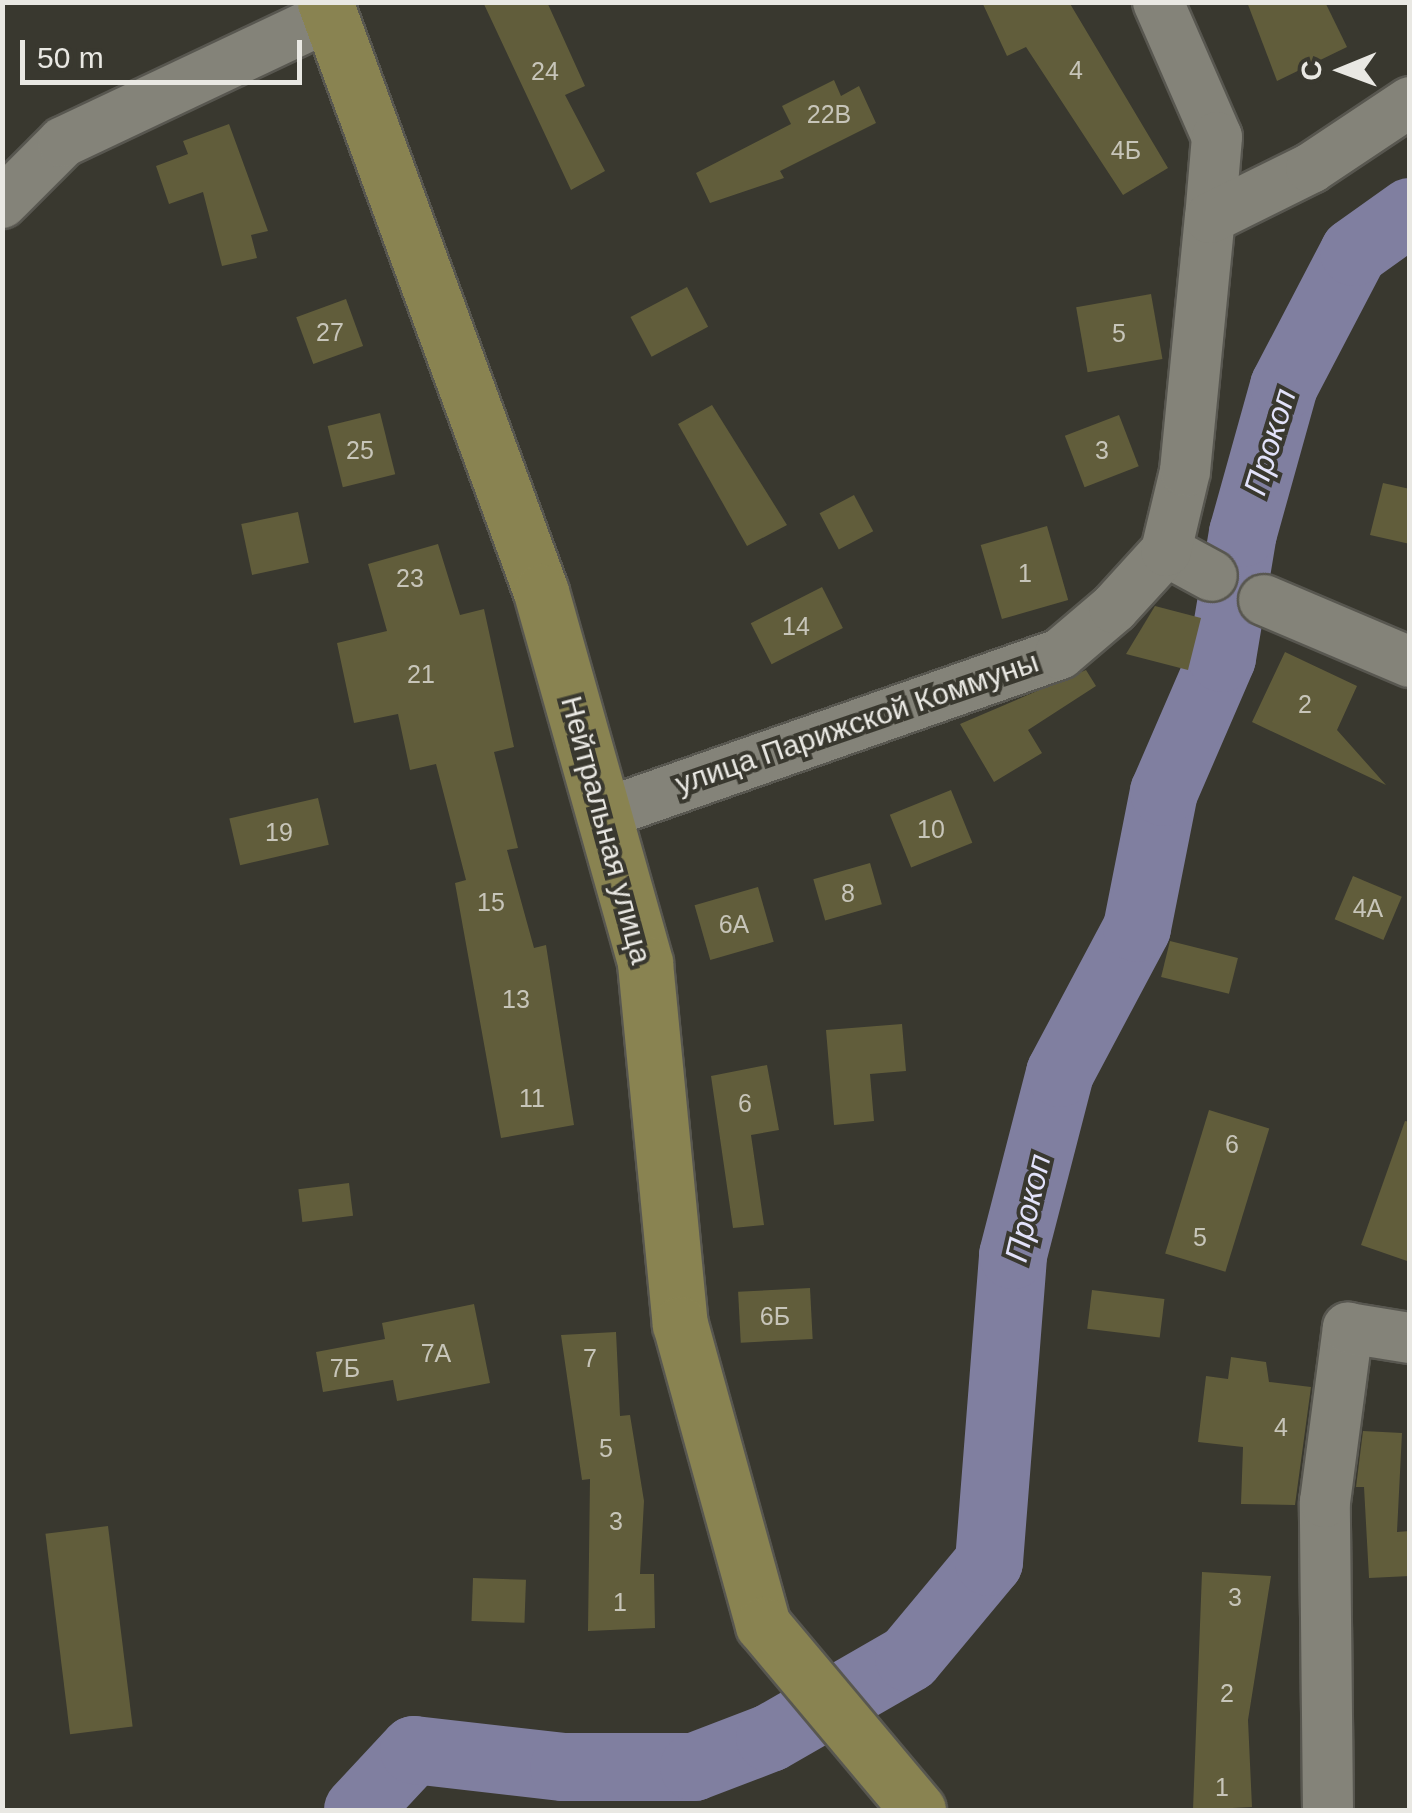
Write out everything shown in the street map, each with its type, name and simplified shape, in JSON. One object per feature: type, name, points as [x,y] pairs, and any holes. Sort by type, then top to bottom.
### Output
[{"type":"main road","name":"Нейтральная улица","points":[[328,9],[541,592],[645,963],[680,1324],[763,1625],[905,1796]]},
{"type":"street","points":[[1158,2],[1217,137],[1185,471],[1166,550],[1212,576]]},
{"type":"street","points":[[2,203],[63,142],[328,9]]},
{"type":"street","points":[[1210,218],[1311,168],[1410,102]]},
{"type":"street","name":"улица Парижской Коммуны","points":[[603,814],[1060,654],[1166,550]]},
{"type":"street","points":[[1264,600],[1410,662]]},
{"type":"street","points":[[1328,1810],[1325,1502],[1348,1328],[1410,1338]]},
{"type":"building","points":[[483,2],[547,2],[585,86],[565,95],[605,171],[571,190]]},
{"type":"building","points":[[982,2],[1069,2],[1168,168],[1123,195],[1026,47],[1007,56]]},
{"type":"building","points":[[1247,2],[1325,2],[1347,47],[1277,81]]},
{"type":"building","points":[[834,80],[841,96],[859,86],[876,123],[780,171],[784,178],[710,203],[696,173],[791,124],[782,106]]},
{"type":"building","points":[[229,124],[268,231],[251,235],[257,258],[222,266],[203,192],[169,204],[156,166],[188,154],[183,141]]},
{"type":"building","points":[[687,287],[708,327],[652,357],[630,317]]},
{"type":"building","points":[[1151,294],[1162,359],[1088,372],[1076,307]]},
{"type":"building","points":[[346,299],[363,346],[313,364],[296,317]]},
{"type":"building","points":[[712,405],[787,525],[747,546],[678,424]]},
{"type":"building","points":[[380,413],[395,474],[343,487],[328,426]]},
{"type":"building","points":[[1119,415],[1139,466],[1085,487],[1065,436]]},
{"type":"building","points":[[1383,483],[1410,489],[1410,544],[1370,535]]},
{"type":"building","points":[[854,495],[873,531],[839,550],[820,513]]},
{"type":"building","points":[[298,512],[309,563],[252,575],[241,524]]},
{"type":"building","points":[[1047,526],[1068,600],[1002,619],[981,545]]},
{"type":"building","points":[[438,544],[460,615],[484,609],[514,747],[494,752],[518,848],[507,850],[534,948],[546,945],[574,1125],[501,1138],[455,883],[466,880],[436,764],[410,770],[398,714],[354,723],[337,643],[387,631],[368,564]]},
{"type":"building","points":[[822,587],[843,628],[772,664],[751,623]]},
{"type":"building","points":[[1155,606],[1201,618],[1188,670],[1126,654]]},
{"type":"building","points":[[1285,652],[1357,686],[1337,730],[1386,785],[1252,722]]},
{"type":"building","points":[[1086,670],[1096,686],[1028,730],[1042,753],[994,782],[960,724]]},
{"type":"building","points":[[951,790],[972,843],[911,868],[890,815]]},
{"type":"building","points":[[318,798],[329,845],[240,865],[229,818]]},
{"type":"building","points":[[870,863],[882,904],[825,921],[813,879]]},
{"type":"building","points":[[1353,876],[1402,897],[1383,940],[1335,919]]},
{"type":"building","points":[[758,887],[774,942],[710,960],[695,905]]},
{"type":"building","points":[[1170,941],[1238,958],[1229,994],[1161,977]]},
{"type":"building","points":[[902,1024],[906,1071],[870,1074],[874,1121],[834,1125],[826,1030]]},
{"type":"building","points":[[767,1065],[779,1130],[751,1135],[764,1225],[733,1228],[711,1076]]},
{"type":"building","points":[[1209,1110],[1269,1128],[1225,1272],[1165,1253]]},
{"type":"building","points":[[1405,1121],[1410,1122],[1410,1262],[1361,1245]]},
{"type":"building","points":[[349,1183],[353,1216],[302,1222],[298,1189]]},
{"type":"building","points":[[810,1288],[813,1339],[741,1343],[738,1292]]},
{"type":"building","points":[[1092,1290],[1164,1299],[1160,1338],[1087,1329]]},
{"type":"building","points":[[474,1304],[490,1383],[397,1401],[393,1380],[323,1392],[316,1352],[385,1339],[382,1323]]},
{"type":"building","points":[[616,1332],[620,1416],[630,1415],[644,1501],[640,1574],[654,1574],[655,1628],[588,1631],[590,1479],[582,1480],[561,1335]]},
{"type":"building","points":[[1231,1357],[1266,1362],[1269,1382],[1311,1387],[1295,1505],[1241,1504],[1243,1447],[1198,1442],[1206,1376],[1228,1379]]},
{"type":"building","points":[[1363,1431],[1402,1433],[1397,1532],[1410,1531],[1410,1576],[1369,1578],[1364,1487],[1356,1487]]},
{"type":"building","points":[[108,1526],[133,1726],[70,1734],[45,1534]]},
{"type":"building","points":[[1202,1572],[1271,1576],[1248,1720],[1252,1807],[1193,1810]]},
{"type":"building","points":[[473,1578],[526,1580],[524,1623],[471,1621]]},
{"type":"waterway","name":"Прокоп","points":[[358,1810],[414,1750],[564,1767],[694,1767],[770,1738],[909,1658],[989,1562],[1013,1255],[1060,1073],[1137,928],[1164,792],[1222,658],[1243,533],[1284,386],[1354,252],[1410,212]]}]
